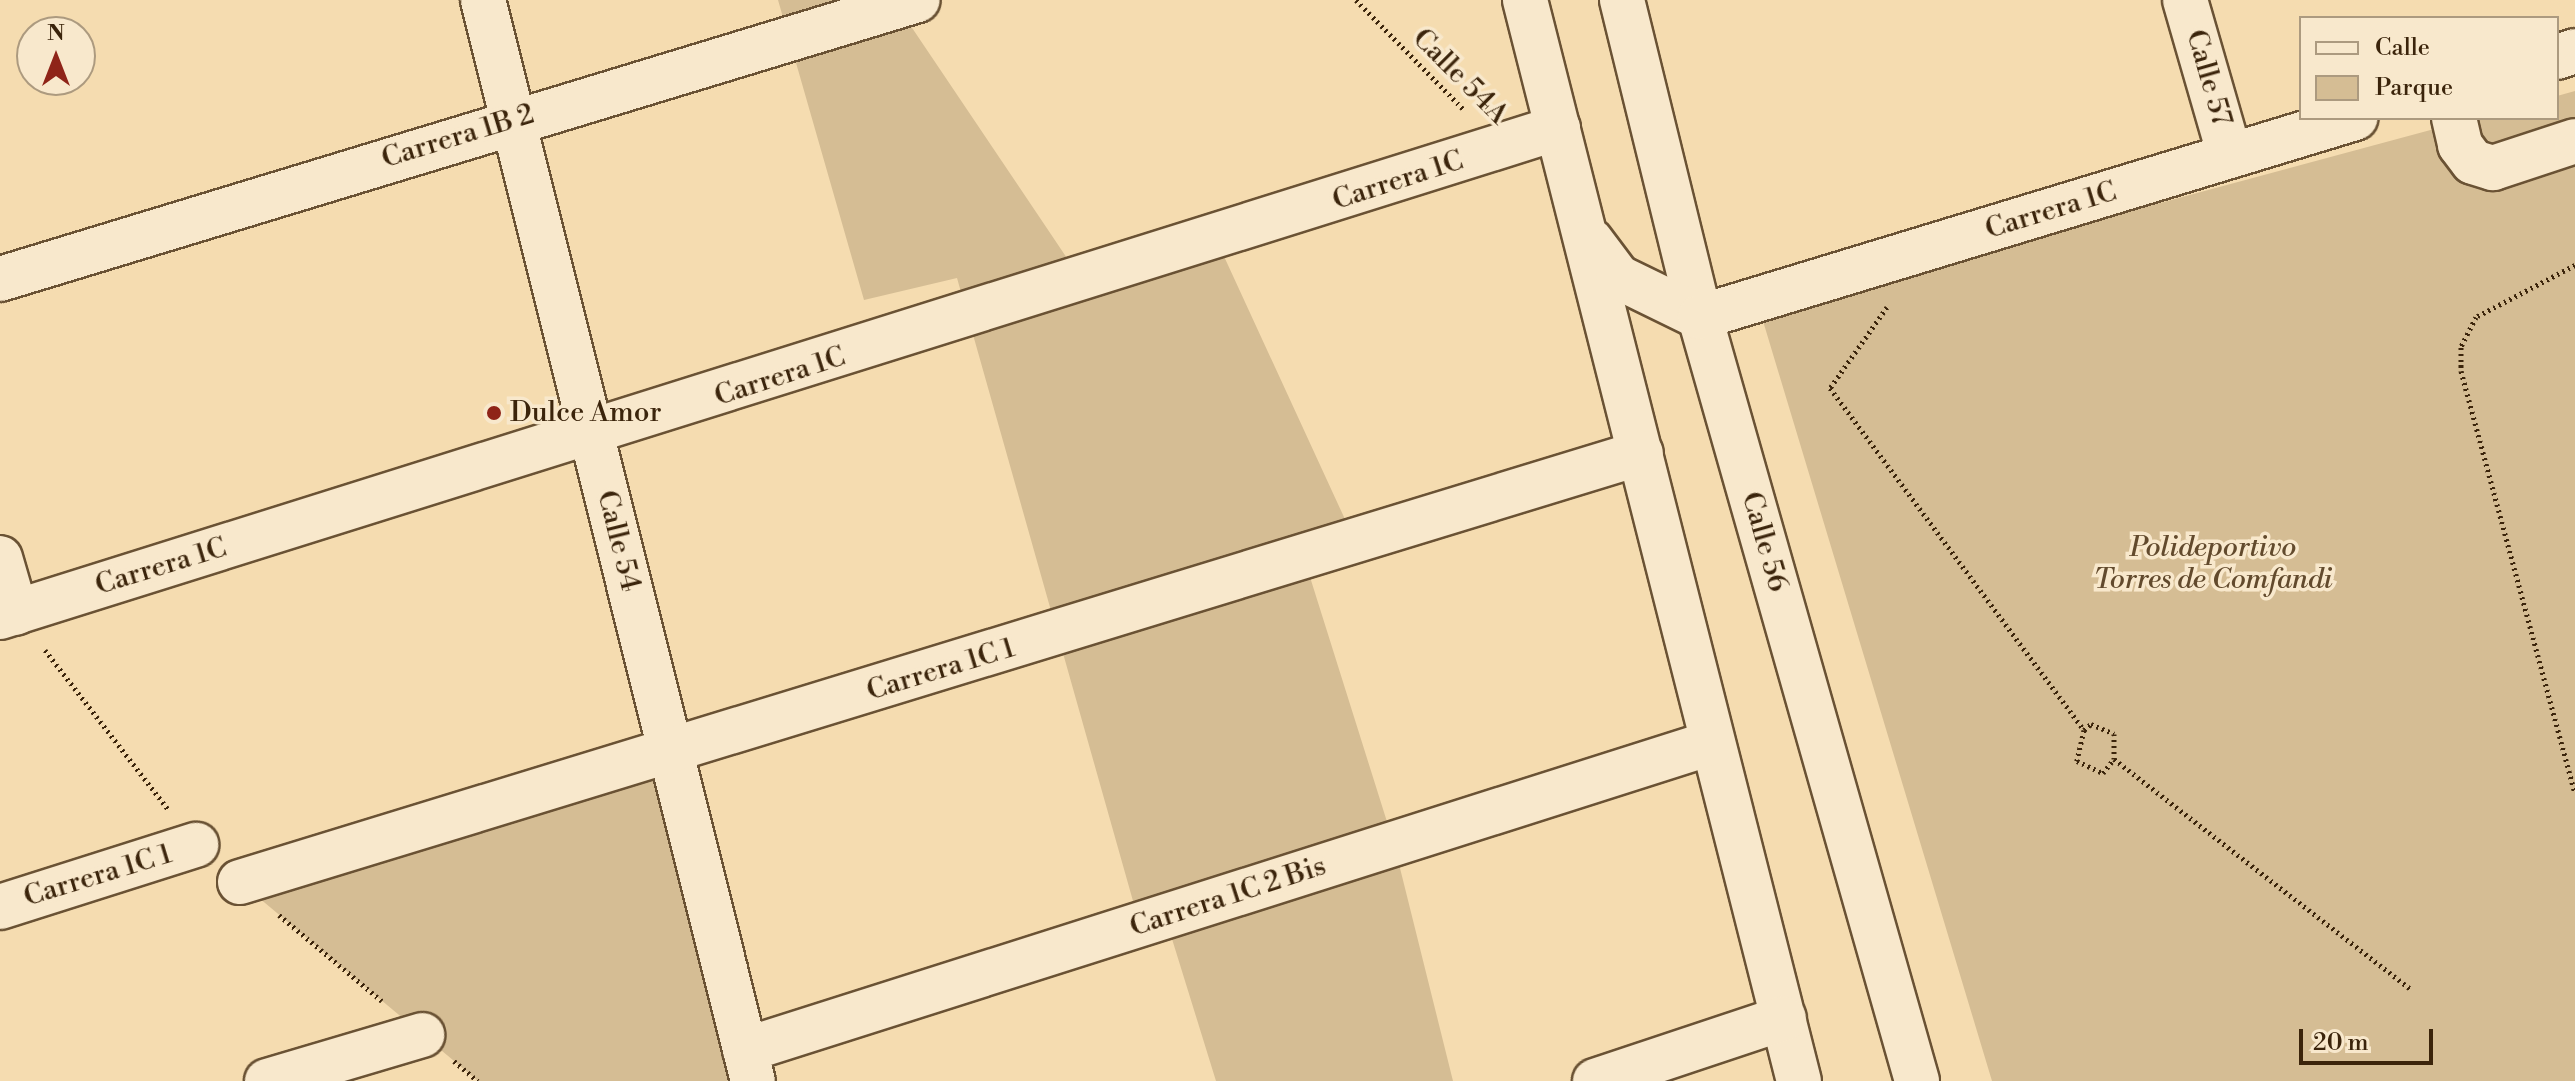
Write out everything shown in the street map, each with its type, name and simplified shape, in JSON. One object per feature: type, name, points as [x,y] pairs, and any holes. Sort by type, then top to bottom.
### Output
[{"type":"street","name":"Calle 54","points":[[483,0],[749,1066]]},
{"type":"street","name":"Carrera 1B 2","points":[[0,279],[512,119],[918,0]]},
{"type":"street","points":[[1525,0],[1799,1081]]},
{"type":"street","name":"Calle 56","points":[[1622,0],[1700,317],[1917,1081]]},
{"type":"street","name":"Calle 57","points":[[2185,0],[2230,156]]},
{"type":"street","name":"Carrera 1C","points":[[1700,317],[2348,120]]},
{"type":"street","points":[[2454,120],[2460,145],[2473,162],[2493,168],[2575,141]]},
{"type":"street","name":"Carrera 1C","points":[[8,615],[592,436],[1558,128]]},
{"type":"street","points":[[1586,233],[1618,277],[1700,317]]},
{"type":"street","name":"Carrera 1C 1","points":[[240,882],[670,755],[1641,453]]},
{"type":"street","points":[[0,558],[8,615]]},
{"type":"street","name":"Carrera 1C 2 Bis","points":[[749,1066],[1711,743]]},
{"type":"street","name":"Carrera 1C 1","points":[[0,907],[196,845]]},
{"type":"street","points":[[1595,1081],[1784,1018]]},
{"type":"street","points":[[267,1081],[422,1035]]},
{"type":"path","name":"Calle 54A","points":[[1356,0],[1501,148]]},
{"type":"path","points":[[2575,265],[2476,317],[2461,347],[2461,371],[2575,794]]},
{"type":"path","points":[[1898,293],[1830,388],[2084,730]]},
{"type":"path","points":[[8,615],[196,845]]},
{"type":"path","points":[[2091,724],[2114,734],[2114,759],[2103,773],[2086,771],[2077,761],[2084,730],[2091,724]]},
{"type":"path","points":[[2114,759],[2412,990]]},
{"type":"path","points":[[240,882],[478,1081]]},
{"type":"green space","points":[[778,0],[911,0],[898,7],[1077,273],[1216,239],[1355,541],[1304,558],[1394,844],[1453,1081],[1216,1081],[1159,897],[1133,901],[957,278],[864,300]]},
{"type":"green space","name":"Polideportivo Torres de Comfandi","points":[[2575,91],[2575,1081],[1992,1081],[1760,311],[2468,120],[2559,120],[2559,95]]},
{"type":"green space","points":[[670,755],[753,1081],[478,1081],[240,882]]},
{"type":"place","name":"Dulce Amor","points":[[494,413]]}]
